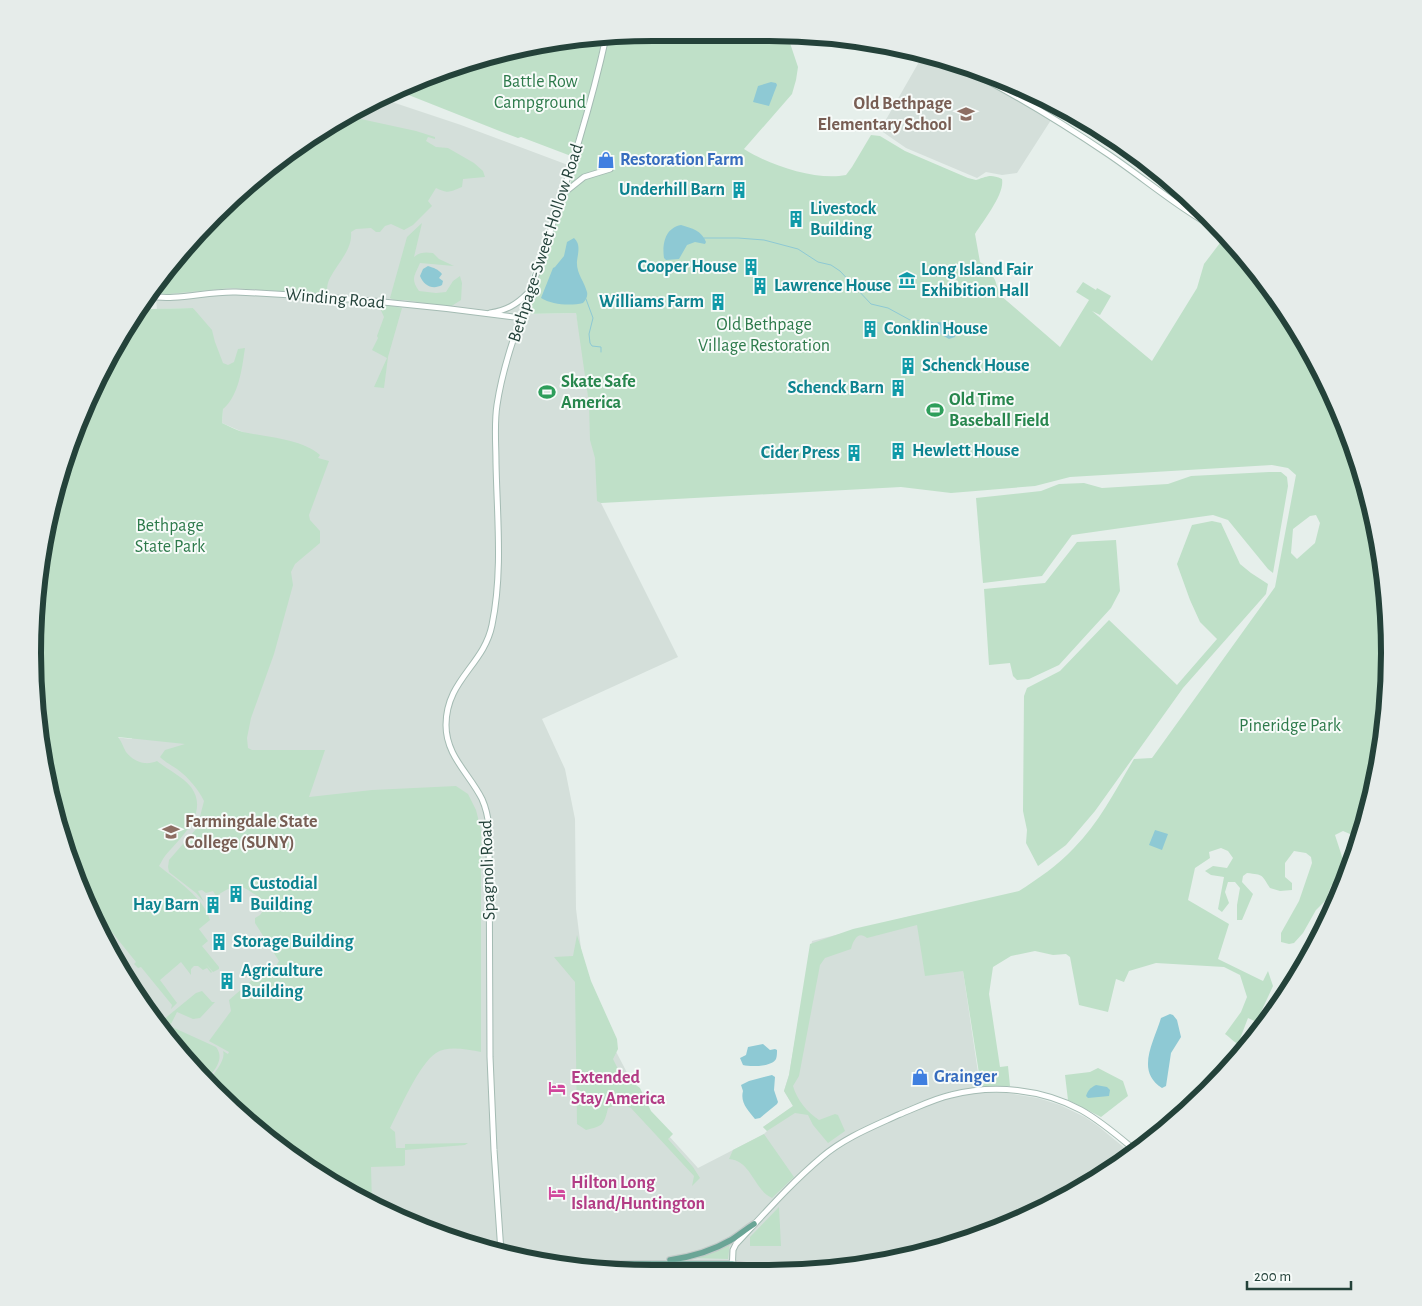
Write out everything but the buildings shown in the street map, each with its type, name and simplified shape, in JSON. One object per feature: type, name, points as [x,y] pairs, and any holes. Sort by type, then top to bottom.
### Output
[{"type":"main road","name":"Bethpage-Sweet Hollow Road","points":[[497,512],[497,406],[507,359],[586,120],[604,44]]},
{"type":"main road","points":[[994,84],[1038,108],[1198,216]]},
{"type":"main road","points":[[562,195],[584,176],[610,169]]},
{"type":"main road","points":[[486,314],[508,309],[518,303],[530,291]]},
{"type":"main road","name":"Winding Road","points":[[156,296],[237,292],[361,300],[521,318]]},
{"type":"main road","name":"Spagnoli Road","points":[[497,512],[498,570],[492,625],[485,646],[458,682],[452,695],[447,708],[446,726],[450,748],[480,796],[487,813],[489,827],[491,1066],[501,1245]]},
{"type":"main road","points":[[732,1264],[734,1247],[754,1224],[822,1157],[842,1142],[922,1105],[959,1093],[982,1090],[1013,1090],[1055,1099],[1080,1110],[1130,1146]]},
{"type":"main road","points":[[651,1263],[687,1258],[712,1249],[732,1239],[754,1224]]},
{"type":"main road","points":[[620,1263],[739,1265]]},
{"type":"shaded area","name":"Old Bethpage Elementary School","points":[[920,60],[982,80],[1036,109],[1051,120],[1017,173],[1002,175],[986,172],[977,178],[906,148],[880,130]]},
{"type":"shaded area","points":[[390,101],[568,165],[518,314],[576,313],[582,345],[601,503],[678,657],[542,719],[565,769],[575,819],[576,909],[584,972],[610,1040],[648,1113],[698,1168],[764,1134],[767,1131],[763,1127],[793,1106],[784,1091],[789,1075],[812,941],[915,915],[963,971],[981,1093],[1007,1093],[1038,1098],[1060,1105],[1085,1117],[1126,1149],[1075,1183],[1040,1202],[966,1232],[927,1244],[849,1260],[769,1265],[653,1265],[573,1260],[495,1244],[456,1232],[382,1202],[347,1183],[313,1162],[250,1113],[220,1086],[168,1025],[144,993],[104,924],[74,850],[62,811],[46,733],[46,730],[132,739],[245,433],[222,423],[225,379],[193,308],[157,309],[156,297],[168,281],[220,220],[250,193],[313,144],[347,123]]},
{"type":"green space","name":"Old Bethpage Village Restoration","points":[[653,41],[790,42],[798,67],[792,94],[744,149],[766,161],[807,174],[821,176],[846,175],[871,135],[880,136],[905,151],[968,178],[976,180],[992,176],[1002,179],[997,200],[975,234],[980,262],[988,267],[1000,295],[1060,347],[1089,300],[1076,292],[1083,282],[1111,296],[1100,315],[1092,311],[1152,361],[1197,288],[1204,264],[1221,241],[1254,281],[1278,313],[1318,382],[1348,456],[1360,495],[1376,573],[1381,653],[1376,733],[1360,811],[1353,835],[1343,831],[1335,835],[1344,862],[1336,883],[1331,886],[1326,900],[1316,910],[1303,933],[1294,943],[1281,942],[1281,933],[1299,901],[1312,863],[1311,857],[1306,853],[1294,851],[1285,863],[1285,877],[1292,883],[1292,890],[1280,891],[1270,888],[1259,875],[1247,873],[1243,876],[1242,882],[1253,894],[1242,920],[1237,920],[1240,888],[1235,882],[1228,882],[1225,892],[1229,903],[1222,912],[1218,909],[1224,877],[1211,875],[1205,871],[1213,866],[1227,868],[1233,858],[1228,851],[1221,848],[1209,852],[1210,858],[1195,868],[1188,900],[1229,924],[1218,959],[1263,981],[1268,971],[1273,986],[1261,1012],[1262,1014],[1256,1022],[1248,1018],[1238,1044],[1225,1034],[1241,1012],[1247,997],[1240,975],[1224,967],[1156,963],[1129,971],[1124,982],[1116,979],[1108,1012],[1079,1005],[1070,957],[1066,954],[1053,955],[1035,951],[1011,956],[993,967],[989,994],[1000,1067],[1008,1066],[1010,1086],[981,1086],[963,971],[925,976],[917,925],[867,938],[861,935],[856,937],[851,949],[825,958],[820,965],[799,1076],[793,1086],[800,1101],[810,1113],[819,1120],[835,1114],[838,1115],[845,1131],[828,1143],[813,1125],[808,1115],[795,1113],[767,1131],[763,1127],[793,1106],[784,1091],[789,1075],[810,944],[853,929],[1019,891],[1048,871],[1068,854],[1099,817],[1134,759],[1152,758],[1275,587],[1296,475],[1288,468],[1272,465],[1070,477],[1035,486],[951,493],[901,487],[601,503],[597,501],[595,458],[590,440],[589,404],[576,313],[525,314],[575,170],[604,44]],"holes":[[[1316,515],[1320,523],[1315,543],[1297,559],[1291,553],[1293,529],[1310,516]]]},
{"type":"green space","name":"Battle Row Campground","points":[[601,44],[594,79],[571,156],[521,137],[518,138],[406,94],[456,74],[495,62],[573,46]]},
{"type":"green space","points":[[356,118],[435,137],[435,139],[428,137],[426,141],[436,147],[448,148],[474,163],[483,171],[485,177],[463,179],[462,187],[451,191],[447,192],[436,188],[428,201],[432,206],[413,225],[404,230],[391,224],[385,226],[380,232],[376,232],[371,228],[356,229],[351,232],[350,244],[329,280],[327,294],[231,288],[159,293],[220,220],[250,193],[313,144]]},
{"type":"green space","points":[[1098,137],[1166,188],[1099,139]]},
{"type":"green space","points":[[422,223],[414,257],[418,254],[433,253],[439,259],[454,266],[420,263],[414,277],[415,283],[419,291],[446,292],[453,281],[460,276],[462,283],[461,300],[450,307],[390,298],[407,237]]},
{"type":"green space","points":[[382,304],[402,308],[388,357],[384,388],[374,387],[387,358],[372,350],[378,338],[377,336],[384,317],[379,306]]},
{"type":"green space","name":"Bethpage State Park","points":[[148,308],[193,308],[212,330],[223,363],[228,365],[234,362],[238,349],[245,348],[239,381],[233,397],[223,409],[222,423],[243,432],[304,445],[320,455],[318,458],[329,461],[309,515],[310,520],[320,531],[320,543],[295,564],[291,572],[293,585],[274,654],[251,718],[247,738],[248,748],[252,750],[325,750],[309,797],[372,790],[456,786],[468,794],[476,810],[481,830],[481,1052],[447,1049],[436,1053],[423,1067],[390,1128],[395,1132],[396,1148],[405,1148],[405,1144],[468,1143],[465,1145],[405,1150],[405,1165],[403,1166],[371,1167],[372,1196],[313,1162],[250,1113],[212,1077],[223,1058],[223,1051],[228,1054],[229,1052],[209,1041],[231,1011],[229,1000],[251,981],[253,978],[251,975],[257,970],[256,968],[259,967],[263,971],[276,966],[279,961],[255,923],[255,918],[265,908],[262,899],[244,888],[235,887],[216,896],[213,891],[206,893],[202,890],[198,891],[204,902],[196,893],[169,872],[169,860],[197,828],[204,801],[185,776],[160,757],[165,750],[185,744],[118,737],[126,752],[133,758],[144,763],[157,761],[187,783],[196,797],[197,806],[191,824],[159,866],[188,890],[207,912],[210,920],[199,929],[208,941],[202,946],[219,969],[213,972],[206,964],[211,973],[207,968],[203,970],[198,966],[194,966],[191,969],[191,975],[181,962],[160,980],[177,1003],[171,1009],[172,1005],[141,967],[138,968],[134,964],[136,962],[105,924],[74,850],[62,811],[46,733],[41,653],[46,573],[62,495],[74,456],[104,382],[123,347]]},
{"type":"green space","points":[[1281,472],[1287,477],[1288,486],[1273,573],[1228,520],[1213,515],[1072,535],[1042,576],[983,583],[976,498],[1041,491],[1059,484],[1084,483],[1102,488],[1168,484],[1191,476]]},
{"type":"green space","points":[[1212,521],[1221,523],[1240,564],[1268,584],[1266,594],[1183,688],[1095,811],[1066,845],[1038,866],[1026,843],[1027,830],[1023,811],[1024,696],[1027,688],[1060,671],[1109,620],[1177,685],[1217,639],[1200,622],[1177,564],[1192,525]]},
{"type":"green space","points":[[1116,540],[1120,591],[1111,608],[1059,665],[1029,679],[1017,680],[1013,676],[1010,663],[989,665],[984,589],[1045,583],[1077,542]]},
{"type":"green space","points":[[577,935],[591,981],[617,1039],[618,1049],[613,1059],[620,1073],[640,1088],[651,1111],[673,1134],[668,1139],[693,1167],[700,1178],[692,1186],[694,1176],[631,1108],[622,1103],[608,1108],[604,1121],[599,1126],[586,1130],[577,1124],[575,982],[554,957],[573,956]]},
{"type":"green space","points":[[202,991],[212,1002],[215,1002],[200,1018],[193,1019],[177,1012],[171,1024],[165,1021],[164,1019],[196,993]]},
{"type":"green space","points":[[168,1025],[216,1047],[220,1056],[216,1068],[211,1075]]},
{"type":"green space","points":[[1098,1068],[1123,1081],[1128,1096],[1101,1117],[1068,1100],[1065,1075],[1090,1072]]},
{"type":"green space","points":[[764,1134],[794,1177],[772,1198],[761,1189],[742,1164],[729,1159],[733,1150]]},
{"type":"green space","points":[[779,1207],[781,1246],[750,1246],[750,1237]]},
{"type":"green space","points":[[730,1243],[728,1259],[694,1258]]},
{"type":"water","points":[[771,82],[777,85],[769,106],[753,102],[758,86]]},
{"type":"water","points":[[681,225],[699,233],[706,242],[705,244],[695,242],[687,245],[679,259],[666,260],[664,258],[664,242],[666,237],[671,229]]},
{"type":"water","points":[[574,238],[578,246],[578,269],[587,292],[586,298],[583,303],[562,304],[541,298],[553,268],[564,256],[567,242]]},
{"type":"water","points":[[428,266],[442,274],[439,278],[443,281],[442,285],[432,287],[426,285],[420,276],[423,269]]},
{"type":"water","points":[[938,322],[955,327],[955,337],[949,339],[933,330],[934,325]]},
{"type":"water","points":[[1155,830],[1168,834],[1162,850],[1149,845]]},
{"type":"water","points":[[1170,1014],[1177,1020],[1181,1037],[1171,1053],[1166,1086],[1162,1088],[1149,1073],[1148,1065],[1151,1046],[1161,1018]]},
{"type":"water","points":[[763,1044],[770,1050],[777,1050],[774,1062],[761,1066],[743,1065],[740,1058],[746,1055],[748,1047]]},
{"type":"water","points":[[772,1075],[775,1077],[774,1090],[778,1102],[760,1118],[755,1119],[744,1103],[741,1085]]},
{"type":"water","points":[[1096,1085],[1107,1087],[1110,1090],[1109,1096],[1088,1098],[1086,1096],[1088,1091]]},
{"type":"waterway","points":[[704,238],[764,240],[798,249],[818,262],[831,265],[840,271],[871,304],[888,308],[910,320],[929,321],[935,324]]},
{"type":"waterway","points":[[586,299],[593,318],[589,334],[590,343],[592,346],[601,347],[601,352]]},
{"type":"place","name":"Old Bethpage Elementary School","points":[[966,114]]},
{"type":"place","name":"Restoration Farm","points":[[606,160]]},
{"type":"place","name":"Underhill Barn","points":[[739,190]]},
{"type":"place","name":"Livestock Building","points":[[796,219]]},
{"type":"place","name":"Cooper House","points":[[751,267]]},
{"type":"place","name":"Long Island Fair Exhibition Hall","points":[[907,280]]},
{"type":"place","name":"Lawrence House","points":[[760,286]]},
{"type":"place","name":"Williams Farm","points":[[718,302]]},
{"type":"place","name":"Conklin House","points":[[870,329]]},
{"type":"place","name":"Schenck House","points":[[908,366]]},
{"type":"place","name":"Schenck Barn","points":[[898,388]]},
{"type":"place","name":"Skate Safe America","points":[[547,392]]},
{"type":"place","name":"Old Time Baseball Field","points":[[935,410]]},
{"type":"place","name":"Hewlett House","points":[[898,451]]},
{"type":"place","name":"Cider Press","points":[[854,453]]},
{"type":"place","name":"Farmingdale State College (SUNY)","points":[[171,832]]},
{"type":"place","name":"Custodial Building","points":[[236,894]]},
{"type":"place","name":"Hay Barn","points":[[213,905]]},
{"type":"place","name":"Storage Building","points":[[219,942]]},
{"type":"place","name":"Agriculture Building","points":[[227,981]]},
{"type":"place","name":"Grainger","points":[[920,1077]]},
{"type":"place","name":"Extended Stay America","points":[[557,1088]]},
{"type":"place","name":"Hilton Long Island/Huntington","points":[[557,1193]]},
{"type":"park label","name":"Pineridge Park","points":[[1290,726]]}]
